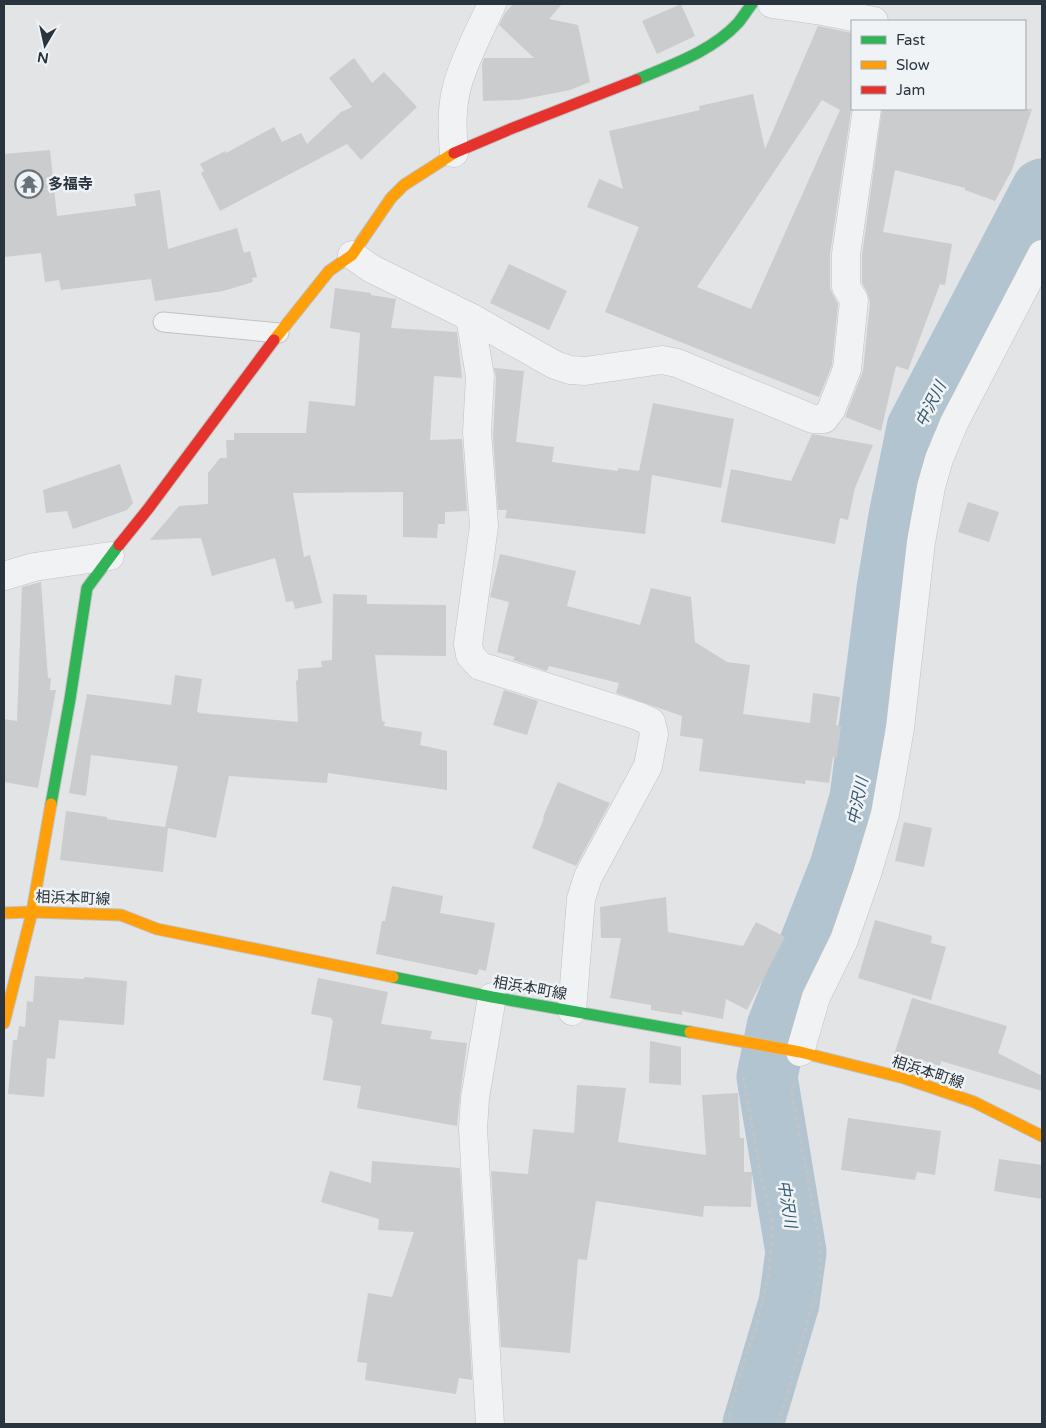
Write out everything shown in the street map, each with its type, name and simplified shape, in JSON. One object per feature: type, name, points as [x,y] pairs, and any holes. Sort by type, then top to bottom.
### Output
[{"type":"street","points":[[454,153],[452,131],[458,85],[492,4]]},
{"type":"street","points":[[4,1023],[32,912],[70,699],[87,588],[110,556],[148,509],[279,333],[329,271],[352,254],[391,198],[404,185],[454,153],[508,130],[619,88],[697,53],[718,40],[738,23],[752,4]]},
{"type":"street","points":[[772,4],[869,20]]},
{"type":"street","points":[[876,20],[890,4]]},
{"type":"street","points":[[352,254],[372,269],[470,317],[555,365],[570,370],[594,370],[662,360],[678,363],[813,419],[824,419],[831,410],[847,369],[854,300],[846,287],[846,254],[866,110]]},
{"type":"street","points":[[792,1051],[844,940],[885,814],[900,728],[921,542],[931,487],[939,459],[954,423],[1042,254]]},
{"type":"street","points":[[470,317],[480,376],[476,432],[484,526],[468,644],[470,655],[480,666],[638,716],[651,722],[654,734],[648,766],[588,877],[581,899],[572,1011]]},
{"type":"street","points":[[4,576],[34,567],[110,556]]},
{"type":"street","name":"相浜本町線","points":[[4,913],[121,915],[157,929],[492,997],[792,1051],[904,1078],[939,1089],[974,1102],[1042,1136]]},
{"type":"street","points":[[490,1424],[473,1129],[474,1098],[492,997]]},
{"type":"lane","points":[[163,322],[279,333]]},
{"type":"path","points":[[728,1424],[738,1382],[758,1320],[769,1273],[773,1224],[761,1177],[740,1057],[747,1042]]},
{"type":"path","points":[[778,1424],[819,1279],[822,1250],[792,1095],[792,1051]]},
{"type":"building","points":[[513,4],[562,4],[549,19],[578,25],[590,82],[570,90],[519,100],[483,101],[482,64],[484,58],[534,58],[499,25],[505,13]]},
{"type":"building","points":[[681,4],[695,36],[657,54],[642,21]]},
{"type":"building","points":[[818,26],[851,33],[851,110],[830,254],[830,288],[838,304],[832,365],[819,397],[605,312],[639,227],[587,207],[599,179],[623,189],[609,131],[700,110],[699,106],[753,94],[765,149]],"holes":[[[822,100],[840,110],[751,309],[697,287]]]},
{"type":"building","points":[[354,58],[372,83],[384,72],[417,107],[361,160],[347,144],[220,211],[201,173],[204,171],[200,164],[225,151],[226,153],[274,127],[282,142],[301,133],[307,144],[341,112],[352,107],[329,78]]},
{"type":"building","points":[[1032,109],[1012,170],[995,201],[965,190],[965,188],[895,170],[883,232],[952,244],[945,285],[940,284],[908,370],[896,366],[881,431],[845,417],[863,371],[870,302],[862,283],[862,255],[882,110]]},
{"type":"building","points":[[50,150],[57,216],[136,206],[134,194],[160,190],[168,249],[237,228],[244,253],[250,251],[257,277],[252,278],[253,282],[223,291],[155,301],[151,279],[61,290],[59,280],[45,282],[41,253],[4,257],[4,154]]},
{"type":"building","points":[[509,264],[567,291],[549,330],[490,303]]},
{"type":"building","points":[[335,288],[396,299],[391,328],[457,332],[462,378],[434,376],[430,440],[462,439],[467,511],[445,512],[445,524],[438,524],[437,538],[403,537],[403,492],[293,493],[304,557],[310,555],[322,603],[295,609],[293,601],[286,602],[275,558],[212,576],[201,538],[150,540],[179,506],[208,504],[208,473],[220,458],[227,458],[226,440],[234,440],[234,433],[306,433],[309,401],[355,406],[360,333],[330,328]]},
{"type":"building","points":[[494,368],[524,371],[516,442],[554,447],[552,462],[618,471],[618,468],[639,471],[653,403],[734,419],[721,488],[652,475],[645,534],[505,518],[507,510],[498,510],[493,437],[496,377]]},
{"type":"building","points":[[812,434],[873,445],[855,488],[848,520],[840,518],[835,544],[721,522],[731,469],[791,481]]},
{"type":"building","points":[[120,464],[133,503],[127,510],[73,529],[67,511],[46,513],[43,490]]},
{"type":"building","points":[[968,502],[999,512],[989,542],[958,532]]},
{"type":"building","points":[[500,554],[576,571],[567,606],[640,625],[651,588],[691,597],[695,642],[727,662],[750,665],[743,714],[810,723],[813,693],[840,697],[836,725],[841,726],[837,758],[833,757],[829,783],[806,780],[805,784],[699,771],[703,739],[680,736],[682,716],[616,693],[619,683],[549,666],[547,671],[513,660],[515,657],[497,652],[509,602],[490,597]]},
{"type":"building","points":[[41,582],[48,678],[51,678],[50,690],[56,690],[38,788],[4,782],[4,719],[17,721],[22,587]]},
{"type":"building","points":[[333,594],[367,595],[367,604],[446,605],[446,656],[375,655],[384,726],[422,732],[420,745],[447,751],[447,790],[328,773],[327,783],[229,776],[216,838],[168,828],[163,872],[60,860],[66,811],[165,827],[178,766],[91,755],[86,796],[69,793],[87,694],[171,705],[175,675],[202,679],[197,712],[199,713],[298,722],[296,681],[298,680],[298,669],[322,667],[321,661],[332,660]]},
{"type":"building","points":[[504,690],[538,701],[527,735],[493,725]]},
{"type":"building","points":[[558,782],[610,803],[576,866],[532,848]]},
{"type":"building","points":[[904,822],[932,828],[924,867],[895,861]]},
{"type":"building","points":[[392,886],[443,896],[440,913],[495,923],[486,971],[479,969],[477,975],[376,954],[382,921],[385,921]]},
{"type":"building","points":[[666,897],[668,932],[743,946],[756,922],[785,937],[747,1010],[726,999],[723,1019],[682,1011],[682,1015],[651,1010],[651,1005],[610,998],[621,938],[601,938],[600,907]]},
{"type":"building","points":[[875,920],[932,936],[931,943],[946,947],[931,1000],[858,978]]},
{"type":"building","points":[[35,976],[84,979],[84,977],[127,981],[124,1025],[59,1020],[55,1059],[47,1058],[44,1097],[8,1094],[13,1040],[17,1040],[19,1026],[25,1027],[27,1001],[33,1002]]},
{"type":"building","points":[[318,978],[388,992],[381,1024],[432,1031],[430,1039],[467,1043],[457,1126],[357,1108],[361,1086],[323,1080],[333,1020],[331,1020],[332,1018],[311,1014]]},
{"type":"building","points":[[912,998],[1007,1026],[998,1053],[1042,1076],[1042,1091],[941,1061],[940,1066],[921,1060],[920,1064],[894,1055]]},
{"type":"building","points":[[650,1041],[681,1047],[681,1085],[649,1083]]},
{"type":"building","points":[[577,1085],[626,1088],[618,1142],[706,1155],[702,1095],[738,1093],[740,1138],[744,1138],[744,1172],[752,1172],[751,1207],[704,1206],[703,1217],[596,1201],[587,1260],[578,1259],[570,1353],[501,1347],[491,1171],[528,1174],[533,1129],[574,1133]]},
{"type":"building","points":[[848,1118],[941,1131],[935,1175],[917,1172],[915,1180],[841,1170]]},
{"type":"building","points":[[999,1159],[1042,1165],[1042,1199],[994,1191]]},
{"type":"building","points":[[372,1161],[460,1168],[472,1380],[459,1378],[456,1394],[365,1380],[367,1363],[357,1362],[368,1293],[392,1297],[414,1232],[378,1230],[379,1219],[321,1202],[330,1171],[371,1183]]},
{"type":"waterway","name":"中沢川","points":[[753,1424],[789,1303],[796,1252],[767,1077],[777,1027],[840,867],[860,798],[887,589],[899,516],[917,428],[1042,189]]},
{"type":"traffic: fast","points":[[636,80],[690,57],[716,42],[738,23],[752,4]]},
{"type":"traffic: fast","points":[[51,804],[87,588],[119,545]]},
{"type":"traffic: fast","points":[[393,977],[492,997],[690,1032]]},
{"type":"traffic: slow","points":[[274,340],[329,271],[352,255],[391,198],[404,185],[454,153]]},
{"type":"traffic: slow","points":[[4,1023],[32,912],[51,804]]},
{"type":"traffic: slow","points":[[4,913],[121,915],[157,929],[393,977]]},
{"type":"traffic: slow","points":[[690,1032],[800,1052],[904,1078],[974,1102],[1042,1136]]},
{"type":"traffic: jam","points":[[454,153],[636,80]]},
{"type":"traffic: jam","points":[[119,545],[274,340]]},
{"type":"place","name":"多福寺","points":[[29,184]]}]
